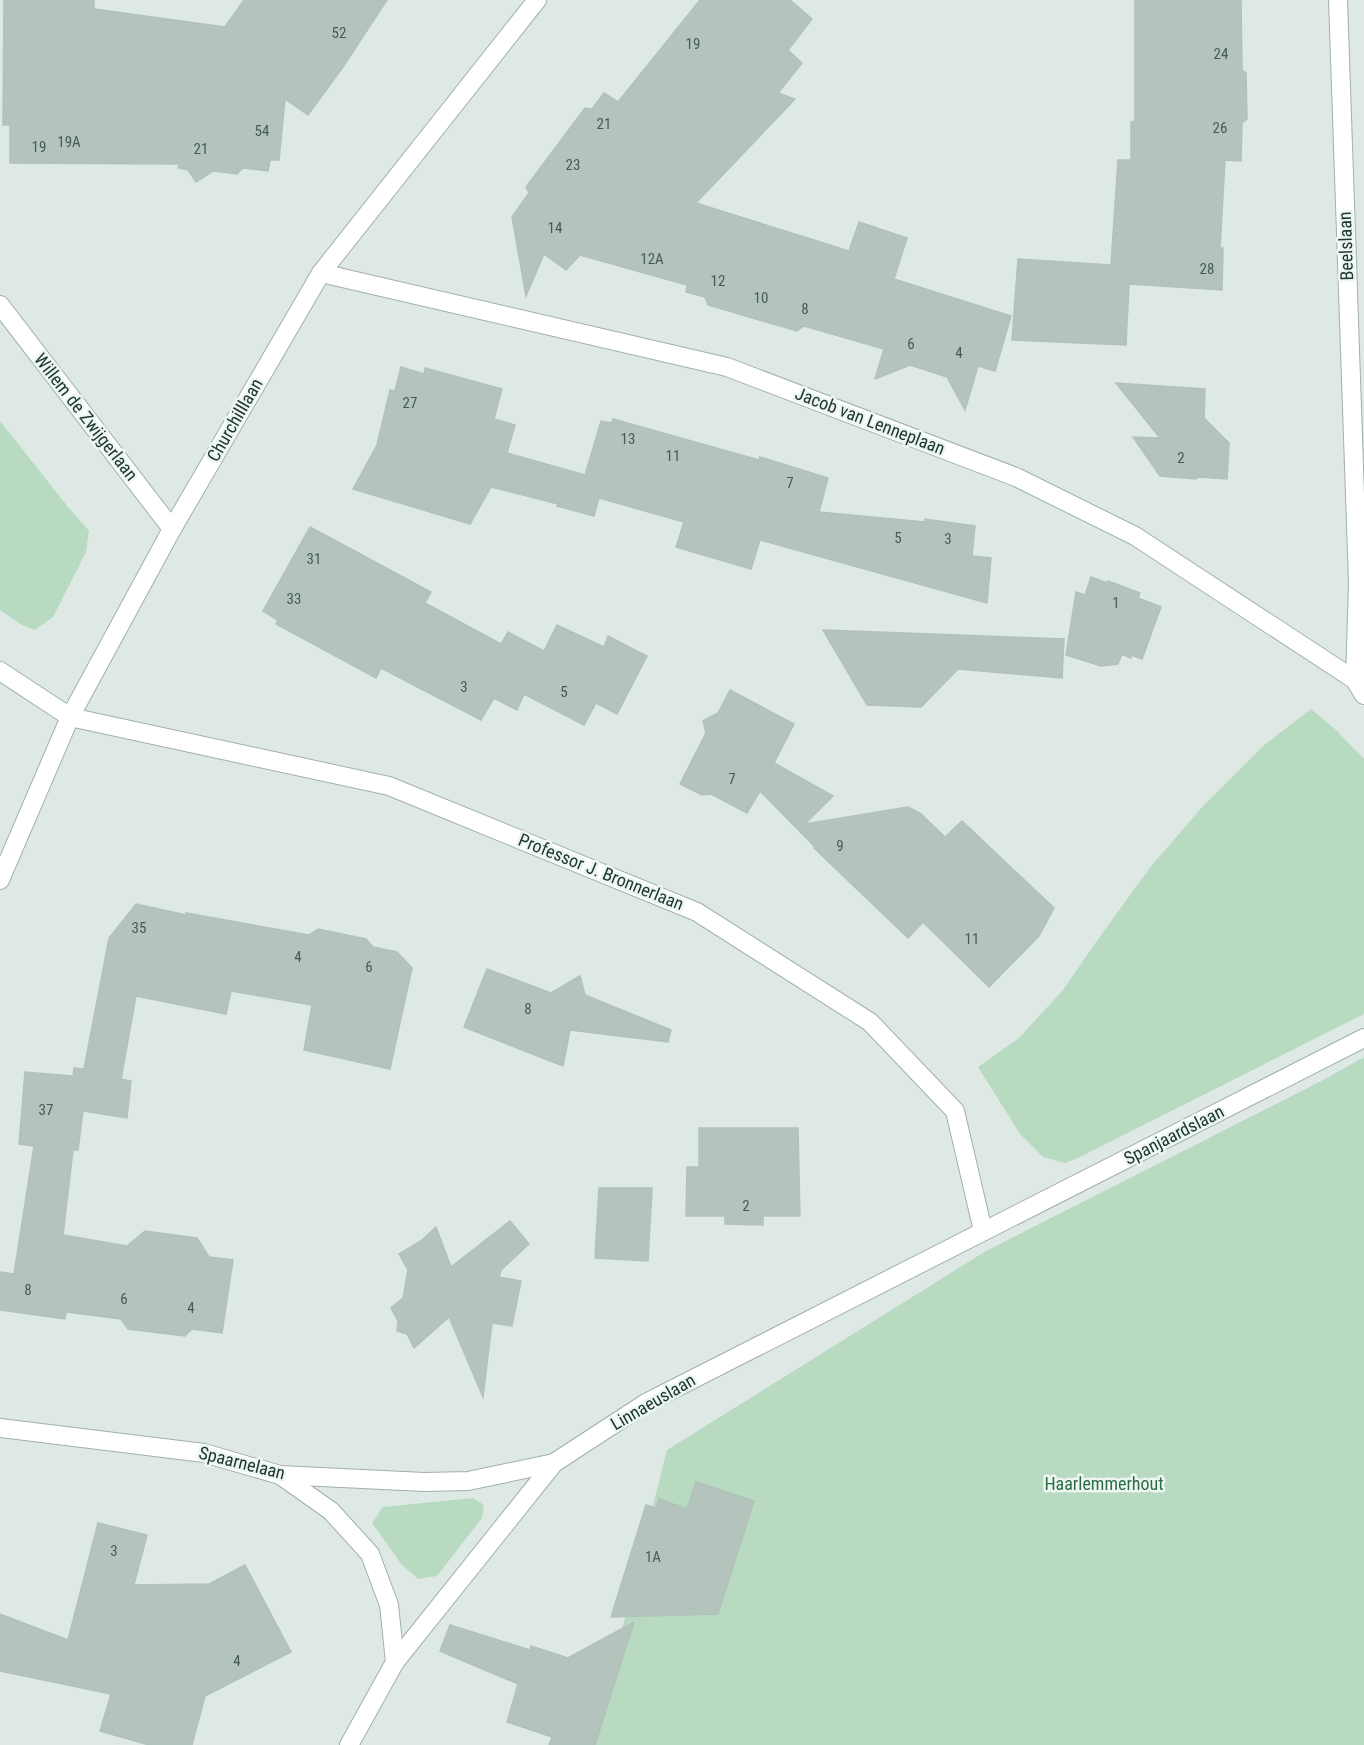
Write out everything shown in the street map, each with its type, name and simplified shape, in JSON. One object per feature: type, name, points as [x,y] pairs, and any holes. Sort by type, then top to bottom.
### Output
[{"type":"street","name":"Churchilllaan","points":[[0,880],[70,717],[172,529],[321,273],[537,0]]},
{"type":"street","name":"Beelslaan","points":[[1338,0],[1359,492],[1359,688]]},
{"type":"street","name":"Jacob van Lenneplaan","points":[[321,273],[727,367],[1016,477],[1136,536],[1359,688]]},
{"type":"street","name":"Willem de Zwijgerlaan","points":[[0,305],[172,529]]},
{"type":"street","points":[[0,671],[70,717]]},
{"type":"street","name":"Professor J. Bronnerlaan","points":[[70,717],[389,786],[696,912],[870,1022],[955,1111],[984,1231]]},
{"type":"street","name":"Spanjaardslaan","points":[[984,1231],[1364,1038]]},
{"type":"street","name":"Linnaeuslaan","points":[[350,1745],[395,1662],[554,1463],[646,1403],[984,1231]]},
{"type":"street","name":"Spaarnelaan","points":[[0,1428],[204,1453],[280,1475],[424,1482],[468,1481],[554,1463]]},
{"type":"street","points":[[280,1475],[331,1511],[369,1554],[389,1605],[395,1662]]},
{"type":"green space","points":[[0,421],[89,531],[86,552],[53,617],[35,630],[22,625],[0,610]]},
{"type":"green space","points":[[1311,709],[1335,729],[1364,759],[1364,1014],[1082,1156],[1065,1163],[1043,1157],[1020,1134],[978,1067],[1019,1038],[1063,990],[1152,865],[1204,805],[1263,746]]},
{"type":"green space","name":"Haarlemmerhout","points":[[1364,1057],[1364,1745],[593,1745],[667,1450],[986,1251]]},
{"type":"green space","points":[[473,1498],[484,1505],[482,1518],[437,1576],[418,1579],[402,1565],[372,1523],[383,1507]]},
{"type":"building","points":[[4,0],[94,0],[94,9],[225,27],[244,0],[387,0],[308,115],[285,99],[279,160],[270,160],[268,171],[243,168],[237,174],[213,171],[196,182],[188,170],[178,168],[179,164],[10,163],[10,125],[3,125]]},
{"type":"building","points":[[700,0],[790,0],[812,19],[788,50],[802,63],[778,93],[795,99],[696,203],[849,251],[859,222],[907,238],[894,279],[1011,316],[995,371],[978,366],[965,410],[947,377],[910,365],[875,379],[884,349],[804,326],[797,331],[708,305],[705,297],[686,292],[687,285],[580,255],[566,270],[544,254],[526,296],[512,217],[529,193],[526,187],[585,108],[592,109],[604,93],[618,102]]},
{"type":"building","points":[[1135,0],[1241,0],[1242,70],[1246,73],[1247,119],[1242,123],[1241,161],[1225,160],[1220,249],[1223,248],[1222,290],[1129,284],[1126,345],[1012,340],[1018,259],[1111,265],[1118,160],[1131,160],[1131,122],[1135,121]]},
{"type":"building","points":[[401,367],[424,374],[425,368],[502,389],[494,419],[515,425],[507,453],[585,475],[601,421],[612,423],[613,419],[759,460],[760,457],[828,478],[819,512],[925,522],[925,519],[975,526],[972,556],[991,558],[987,603],[760,540],[751,569],[676,547],[684,522],[599,498],[594,516],[491,487],[470,524],[353,489],[377,445],[390,390],[395,391]]},
{"type":"building","points":[[1116,383],[1205,389],[1204,418],[1229,443],[1227,479],[1160,476],[1133,437],[1160,438]]},
{"type":"building","points":[[310,527],[431,592],[425,603],[501,644],[508,632],[544,651],[557,625],[604,647],[608,636],[647,656],[617,714],[596,703],[584,725],[524,694],[517,710],[494,698],[481,720],[381,668],[376,678],[276,624],[278,620],[263,611]]},
{"type":"building","points":[[1091,577],[1140,593],[1138,598],[1161,607],[1142,659],[1122,654],[1118,664],[1101,666],[1066,655],[1076,592],[1085,595]]},
{"type":"building","points":[[823,630],[1064,639],[1062,678],[958,669],[921,707],[867,705]]},
{"type":"building","points":[[730,690],[794,724],[774,763],[833,796],[805,824],[908,807],[920,813],[945,837],[962,821],[1054,908],[1039,936],[989,987],[923,922],[908,938],[814,848],[760,791],[747,813],[711,794],[702,795],[680,784],[706,733],[703,721],[718,713]]},
{"type":"building","points":[[136,904],[186,915],[186,913],[309,935],[318,929],[366,939],[373,947],[397,952],[412,968],[390,1069],[304,1050],[312,1005],[231,991],[226,1014],[136,996],[121,1079],[131,1081],[127,1118],[83,1111],[78,1150],[73,1150],[63,1235],[127,1246],[145,1231],[197,1238],[209,1257],[233,1260],[222,1333],[192,1329],[185,1336],[128,1329],[121,1319],[66,1312],[65,1319],[0,1310],[0,1272],[14,1274],[34,1146],[19,1144],[25,1072],[73,1076],[74,1068],[84,1069],[109,938]]},
{"type":"building","points":[[487,969],[551,993],[580,976],[585,995],[671,1030],[668,1042],[570,1030],[563,1066],[464,1027]]},
{"type":"building","points":[[699,1128],[798,1128],[800,1216],[763,1216],[763,1225],[725,1224],[725,1216],[686,1216],[687,1167],[699,1167]]},
{"type":"building","points":[[599,1188],[652,1188],[648,1261],[595,1258]]},
{"type":"building","points":[[510,1221],[529,1244],[501,1270],[499,1277],[521,1281],[512,1326],[492,1323],[483,1397],[449,1317],[414,1348],[407,1334],[397,1331],[398,1321],[391,1308],[403,1298],[408,1270],[399,1254],[421,1241],[436,1227],[451,1267]]},
{"type":"building","points":[[696,1482],[754,1501],[718,1614],[611,1617],[646,1505],[656,1508],[659,1499],[687,1509]]},
{"type":"building","points":[[98,1523],[147,1535],[134,1585],[209,1584],[245,1565],[291,1652],[205,1696],[192,1745],[149,1745],[100,1731],[111,1694],[0,1671],[0,1614],[68,1640]]},
{"type":"building","points":[[634,1622],[595,1745],[549,1745],[552,1737],[507,1722],[518,1684],[440,1651],[450,1625],[530,1650],[531,1646],[568,1658]]}]
